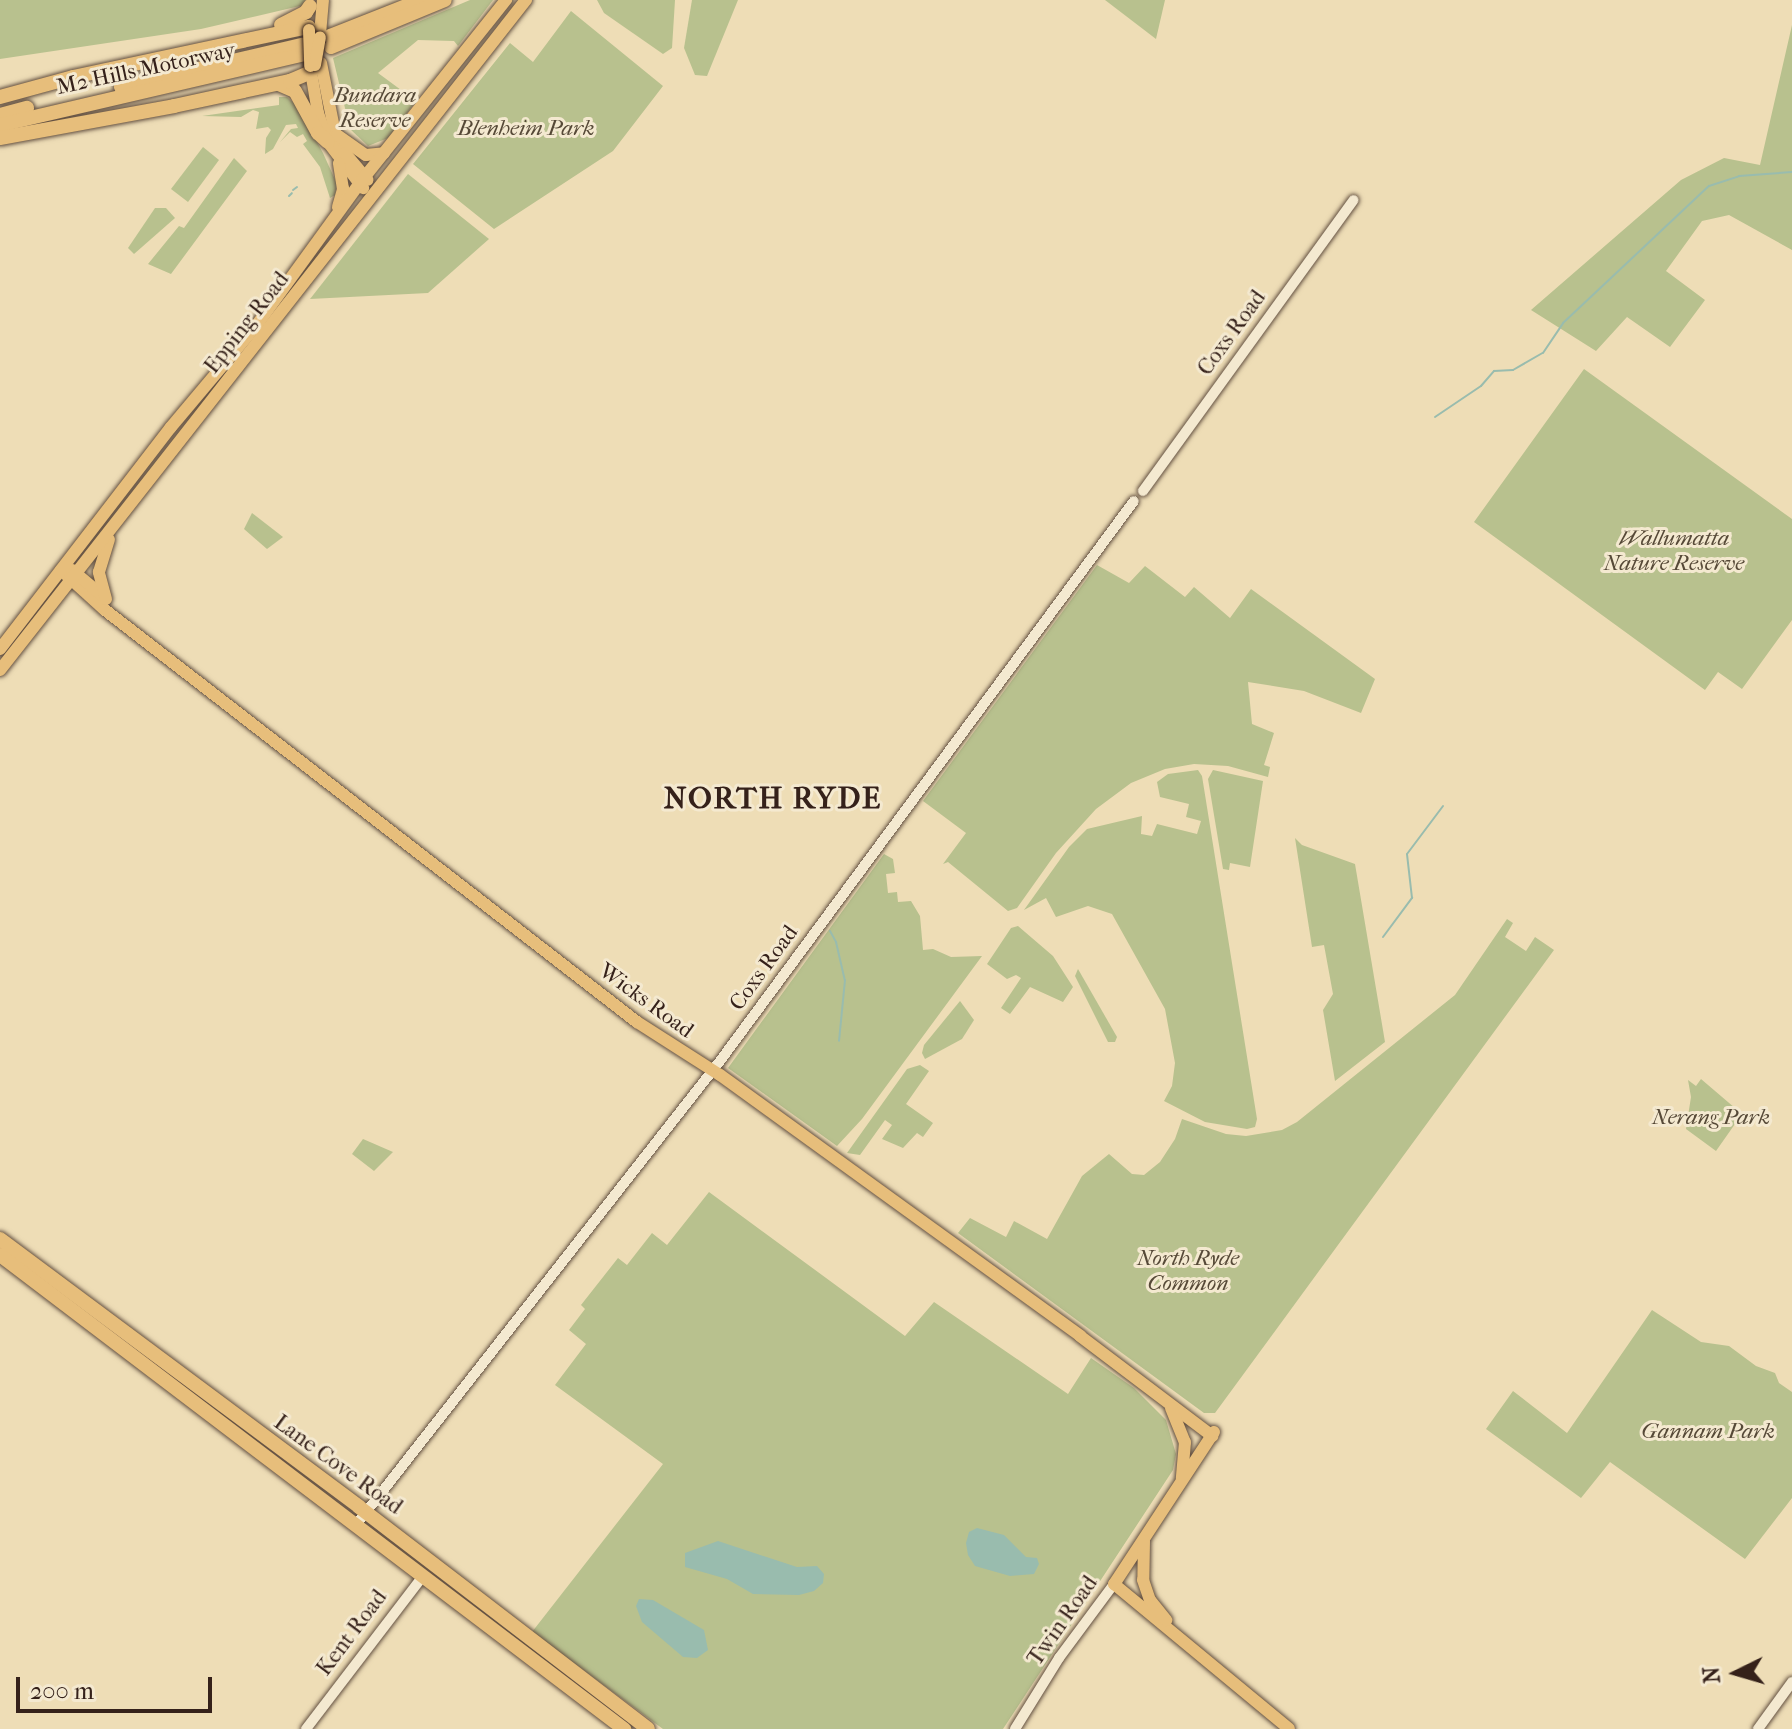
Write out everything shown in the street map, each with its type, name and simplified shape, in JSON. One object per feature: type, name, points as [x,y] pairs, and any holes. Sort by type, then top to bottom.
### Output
[{"type":"highway","points":[[319,33],[421,0]]},
{"type":"highway","points":[[0,97],[73,77],[220,46],[319,33],[445,0]]},
{"type":"highway","points":[[220,46],[279,26],[302,15],[315,2]]},
{"type":"highway","points":[[0,138],[276,83],[310,61]]},
{"type":"highway","name":"M2 Hills Motorway","points":[[0,115],[310,61]]},
{"type":"highway","name":"M2 Hills Motorway","points":[[0,125],[310,61]]},
{"type":"highway","points":[[276,83],[295,91],[318,133],[331,138]]},
{"type":"highway","name":"Lane Cove Road","points":[[0,1239],[433,1563],[624,1729]]},
{"type":"highway","name":"Lane Cove Road","points":[[0,1255],[423,1576],[564,1675],[648,1729]]},
{"type":"highway","name":"Kent Road","points":[[423,1576],[433,1563]]},
{"type":"main road","name":"Epping Road","points":[[0,649],[171,427],[237,351],[362,180],[506,0]]},
{"type":"main road","name":"Epping Road","points":[[0,670],[526,0]]},
{"type":"main road","points":[[315,2],[319,33],[310,61],[338,159],[343,189],[333,222]]},
{"type":"main road","points":[[331,138],[360,153],[372,156],[384,153]]},
{"type":"main road","points":[[331,138],[373,193]]},
{"type":"main road","points":[[338,159],[362,180]]},
{"type":"main road","points":[[106,599],[99,568],[115,526]]},
{"type":"main road","name":"Wicks Road","points":[[63,567],[106,599],[113,614]]},
{"type":"main road","name":"Wicks Road","points":[[74,576],[113,614],[637,1022],[712,1070],[1214,1434]]},
{"type":"main road","points":[[1166,1399],[1178,1419],[1185,1442],[1181,1483]]},
{"type":"main road","name":"Twin Road","points":[[1116,1581],[1214,1434]]},
{"type":"main road","points":[[1145,1538],[1143,1580],[1150,1600],[1160,1615]]},
{"type":"main road","points":[[1116,1581],[1160,1615],[1182,1638]]},
{"type":"main road","points":[[1116,1581],[1289,1729]]},
{"type":"street","name":"Coxs Road","points":[[356,1525],[712,1070],[1134,501],[1135,491],[1143,491],[1354,200]]},
{"type":"street","name":"Kent Road","points":[[306,1729],[423,1576]]},
{"type":"street","name":"Twin Road","points":[[1015,1729],[1059,1658],[1116,1581]]},
{"type":"street","points":[[1758,1729],[1792,1682]]},
{"type":"green space","points":[[0,0],[305,0],[304,5],[201,29],[0,59]]},
{"type":"green space","name":"Bundara Reserve","points":[[470,0],[493,0],[458,46],[454,41],[418,40],[378,73],[416,101],[388,138],[368,146],[350,129],[333,58]]},
{"type":"green space","points":[[597,0],[675,0],[672,48],[663,54],[604,13]]},
{"type":"green space","points":[[692,0],[738,0],[707,76],[695,75],[684,48]]},
{"type":"green space","points":[[1105,0],[1165,0],[1156,39]]},
{"type":"green space","name":"Blenheim Park","points":[[571,11],[663,86],[613,151],[494,229],[413,164],[510,43],[533,62]]},
{"type":"green space","points":[[1792,25],[1792,250],[1729,215],[1702,221],[1666,271],[1705,300],[1670,347],[1627,317],[1596,351],[1531,310],[1681,180],[1724,158],[1760,165]]},
{"type":"green space","points":[[279,97],[287,97],[297,106],[323,153],[337,184],[335,195],[330,198],[320,167],[303,144],[307,141],[303,134],[297,137],[290,132],[280,142],[291,129],[298,128],[296,124],[286,125],[273,149],[265,154],[266,138],[271,130],[268,127],[256,129],[259,112],[253,110],[241,117],[202,116],[279,105]]},
{"type":"green space","points":[[203,147],[219,160],[188,202],[171,189]]},
{"type":"green space","points":[[234,158],[247,171],[171,274],[148,264],[179,226],[184,228]]},
{"type":"green space","points":[[408,174],[489,239],[428,293],[310,299]]},
{"type":"green space","points":[[155,208],[166,208],[175,218],[134,254],[128,248]]},
{"type":"green space","name":"Wallumatta Nature Reserve","points":[[1584,369],[1792,519],[1792,620],[1742,689],[1718,672],[1705,690],[1474,522]]},
{"type":"green space","points":[[252,513],[283,537],[267,549],[244,529]]},
{"type":"green space","points":[[1097,565],[1129,583],[1145,566],[1185,597],[1194,587],[1230,618],[1251,589],[1375,679],[1361,713],[1304,691],[1248,682],[1252,724],[1274,733],[1264,765],[1270,767],[1268,777],[1228,766],[1194,764],[1165,769],[1131,783],[1096,809],[1056,853],[1017,908],[1008,911],[948,862],[943,864],[966,833],[923,801]]},
{"type":"green space","points":[[1198,770],[1202,776],[1257,1119],[1255,1127],[1247,1129],[1205,1122],[1164,1101],[1172,1086],[1175,1063],[1165,1009],[1112,914],[1088,906],[1056,917],[1046,898],[1024,910],[1069,847],[1087,829],[1142,816],[1141,834],[1152,836],[1157,824],[1197,834],[1201,821],[1186,817],[1189,804],[1160,797],[1157,782],[1168,774]]},
{"type":"green space","points":[[1213,770],[1263,781],[1250,867],[1230,863],[1229,870],[1223,869],[1208,779]]},
{"type":"green space","points":[[1295,838],[1302,845],[1355,864],[1385,1042],[1335,1081],[1323,1010],[1333,994],[1324,945],[1312,947]]},
{"type":"green space","points":[[884,854],[893,859],[895,873],[886,874],[888,893],[897,892],[898,902],[911,901],[920,916],[923,950],[933,949],[951,957],[982,956],[862,1119],[837,1146],[728,1068]]},
{"type":"green space","name":"North Ryde Common","points":[[1507,919],[1513,923],[1505,937],[1526,951],[1535,937],[1554,950],[1215,1413],[1204,1413],[958,1233],[970,1218],[1006,1237],[1014,1221],[1047,1239],[1082,1176],[1109,1154],[1132,1174],[1144,1175],[1160,1162],[1175,1139],[1182,1119],[1226,1134],[1246,1136],[1282,1130],[1297,1122],[1455,995]]},
{"type":"green space","points":[[1018,926],[1053,956],[1073,987],[1063,1002],[1030,987],[1010,1014],[1001,1008],[1021,978],[1016,975],[1007,979],[987,964],[1011,928]]},
{"type":"green space","points":[[1078,969],[1117,1037],[1115,1042],[1108,1042],[1075,976]]},
{"type":"green space","points":[[960,1001],[974,1020],[962,1039],[925,1059],[922,1053],[924,1045]]},
{"type":"green space","points":[[920,1065],[929,1071],[906,1104],[933,1123],[923,1137],[917,1133],[903,1148],[882,1139],[892,1125],[885,1120],[860,1155],[847,1153],[907,1069]]},
{"type":"green space","name":"Nerang Park","points":[[1701,1079],[1742,1114],[1716,1151],[1686,1129],[1691,1097],[1688,1080],[1696,1086]]},
{"type":"green space","points":[[363,1139],[393,1152],[374,1171],[352,1154]]},
{"type":"green space","points":[[709,1192],[905,1336],[934,1302],[1068,1394],[1091,1358],[1134,1388],[1166,1420],[1176,1454],[1173,1470],[1003,1729],[663,1729],[532,1632],[663,1464],[555,1385],[586,1344],[569,1330],[585,1309],[581,1305],[618,1258],[627,1265],[652,1233],[667,1245]]},
{"type":"green space","name":"Gannam Park","points":[[1652,1310],[1701,1342],[1729,1346],[1756,1366],[1775,1373],[1779,1383],[1792,1392],[1792,1498],[1745,1559],[1610,1462],[1581,1498],[1486,1429],[1513,1391],[1567,1433]]},
{"type":"shaded area","points":[[977,1528],[1004,1535],[1026,1557],[1037,1558],[1039,1564],[1034,1574],[1010,1576],[975,1566],[968,1555],[966,1543],[969,1532]]},
{"type":"shaded area","points":[[718,1541],[797,1567],[817,1566],[824,1574],[823,1583],[814,1591],[799,1595],[753,1594],[727,1579],[685,1567],[685,1553]]},
{"type":"shaded area","points":[[639,1599],[653,1600],[704,1630],[708,1650],[697,1658],[683,1657],[642,1622],[636,1606]]},
{"type":"waterway","points":[[1435,417],[1481,386],[1494,371],[1513,370],[1543,353],[1563,323],[1709,186],[1739,176],[1792,172]]},
{"type":"waterway","points":[[293,190],[297,187]]},
{"type":"waterway","points":[[289,196],[292,193]]},
{"type":"waterway","points":[[1383,937],[1412,898],[1407,854],[1443,806]]},
{"type":"waterway","points":[[830,931],[836,942],[845,980],[839,1041]]},
{"type":"district","name":"NORTH RYDE","points":[[773,799]]}]
